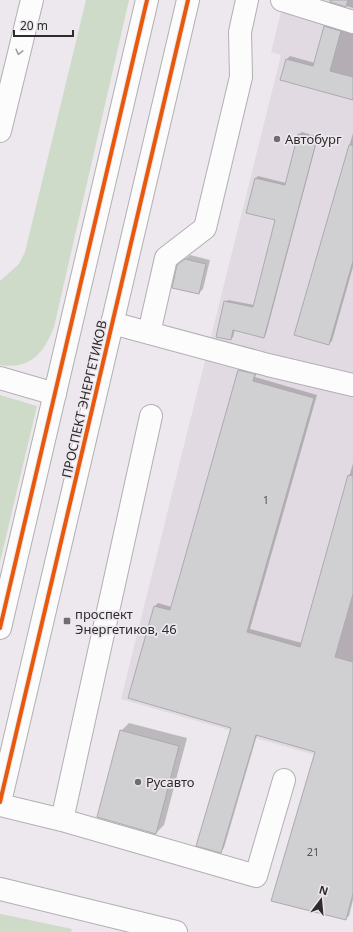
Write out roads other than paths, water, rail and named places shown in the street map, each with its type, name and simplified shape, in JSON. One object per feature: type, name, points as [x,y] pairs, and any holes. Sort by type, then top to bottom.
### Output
[{"type":"main road","points":[[0,131],[32,0]]},
{"type":"main road","points":[[0,628],[147,0]]},
{"type":"main road","name":"ПРОСПЕКТ ЭНЕРГЕТИКОВ","points":[[0,803],[188,0]]},
{"type":"main road","points":[[149,333],[166,258],[205,228],[241,77],[240,32],[248,0]]},
{"type":"main road","points":[[282,0],[353,22]]},
{"type":"main road","points":[[112,323],[268,365],[353,385]]},
{"type":"main road","points":[[0,378],[55,394]]},
{"type":"main road","points":[[62,820],[151,416]]},
{"type":"main road","points":[[0,803],[256,876],[284,780]]},
{"type":"main road","points":[[0,889],[176,932]]},
{"type":"place","name":"Автобург","points":[[277,139]]},
{"type":"place","name":"проспект Энергетиков, 46","points":[[67,621]]},
{"type":"place","name":"Русавто","points":[[138,782]]}]
